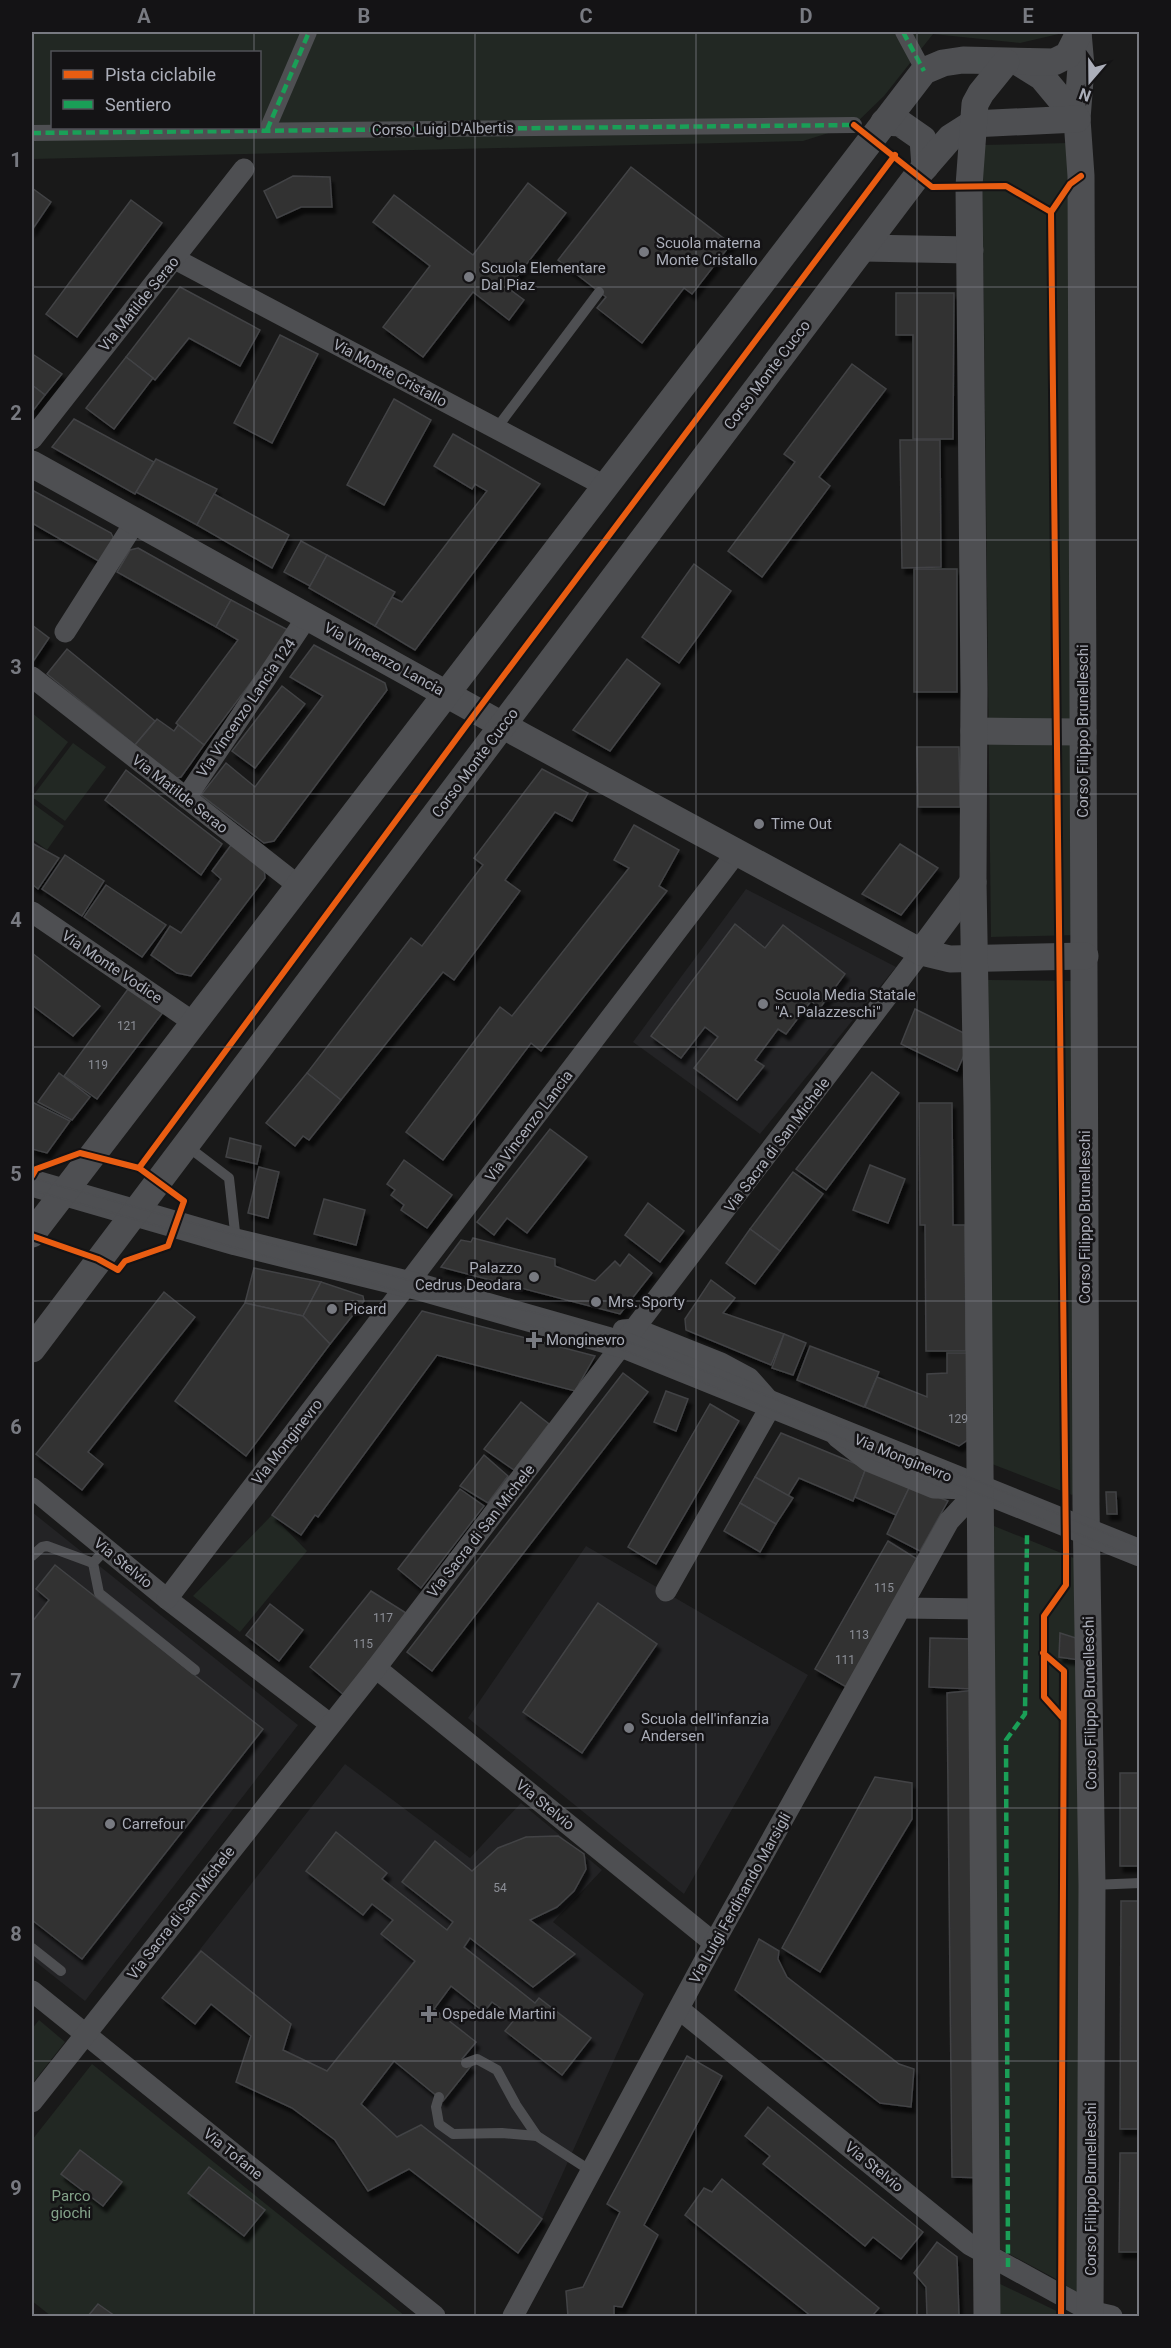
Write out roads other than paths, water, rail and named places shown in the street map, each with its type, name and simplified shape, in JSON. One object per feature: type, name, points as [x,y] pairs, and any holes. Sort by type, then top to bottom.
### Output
[{"type":"street","points":[[267,130],[309,32]]},
{"type":"street","points":[[32,1234],[193,1022],[300,888],[924,70],[903,32]]},
{"type":"street","name":"Corso Filippo Brunelleschi","points":[[924,70],[943,63],[963,60],[1054,62],[1068,55],[1078,33]]},
{"type":"street","name":"Corso Filippo Brunelleschi","points":[[1078,33],[1081,66],[1077,118],[1081,176],[1087,1531],[1098,2315]]},
{"type":"street","points":[[987,2316],[973,882],[970,250],[972,124],[975,104],[981,93],[1012,62],[1042,77],[1077,118]]},
{"type":"street","points":[[921,172],[950,138],[972,124],[1077,118]]},
{"type":"street","points":[[884,122],[900,123],[923,139],[921,172]]},
{"type":"street","name":"Corso Luigi D'Albertis","points":[[32,133],[854,125]]},
{"type":"street","name":"Via Matilde Serao","points":[[32,439],[244,169]]},
{"type":"street","name":"Corso Monte Cucco","points":[[32,1349],[921,172]]},
{"type":"street","points":[[863,248],[970,250]]},
{"type":"street","name":"Via Monte Cristallo","points":[[175,259],[605,486]]},
{"type":"street","name":"Via Vincenzo Lancia","points":[[32,464],[447,695],[921,952],[950,959],[1085,956]]},
{"type":"street","points":[[65,632],[135,522]]},
{"type":"street","name":"Via Vincenzo Lancia 124","points":[[186,798],[307,617]]},
{"type":"street","name":"Via Matilde Serao","points":[[32,677],[300,888]]},
{"type":"street","points":[[974,731],[1083,732]]},
{"type":"street","name":"Via Vincenzo Lancia","points":[[408,1285],[737,852]]},
{"type":"street","points":[[921,952],[973,882]]},
{"type":"street","name":"Via Monte Vodice","points":[[32,912],[193,1022]]},
{"type":"street","name":"Via Sacra di San Michele","points":[[32,2102],[376,1668],[921,952]]},
{"type":"street","name":"Via Monginevro","points":[[32,1183],[236,1242],[583,1332],[630,1337],[772,1404],[1140,1553]]},
{"type":"street","name":"Via Monginevro","points":[[32,1198],[64,1193]]},
{"type":"street","name":"Via Monginevro","points":[[167,1599],[408,1285]]},
{"type":"street","points":[[666,1591],[772,1404]]},
{"type":"street","name":"Via Stelvio","points":[[32,1488],[99,1556],[167,1599],[330,1724]]},
{"type":"street","name":"Via Luigi Ferdinando Marsigli","points":[[513,2316],[524,2307],[591,2171],[714,1943],[948,1521],[979,1489]]},
{"type":"street","points":[[901,1608],[980,1609]]},
{"type":"street","name":"Via Stelvio","points":[[376,1668],[714,1943]]},
{"type":"street","name":"Via Tofane","points":[[32,1991],[435,2316]]},
{"type":"street","name":"Via Stelvio","points":[[679,2009],[987,2256],[1098,2315]]},
{"type":"lane","points":[[496,429],[599,292]]},
{"type":"lane","points":[[185,1144],[229,1178],[236,1242]]},
{"type":"lane","points":[[32,1556],[42,1547],[47,1546],[99,1556],[99,1593],[195,1670]]},
{"type":"lane","points":[[1092,1886],[1140,1883]]},
{"type":"lane","points":[[32,1948],[61,1971]]},
{"type":"lane","points":[[466,2063],[477,2059],[497,2070],[516,2105],[537,2136],[591,2171]]},
{"type":"lane","points":[[439,2097],[436,2107],[439,2124],[453,2134],[502,2133],[537,2136]]},
{"type":"tram line","points":[[32,1178],[235,1235],[571,1322],[763,1394],[1140,1547]]},
{"type":"tram line","points":[[32,1190],[250,1252],[621,1349],[1140,1559]]},
{"type":"place","name":"Scuola materna Monte Cristallo","points":[[644,252]]},
{"type":"place","name":"Scuola Elementare Dal Piaz","points":[[469,277]]},
{"type":"place","name":"Time Out","points":[[759,824]]},
{"type":"place","name":"Scuola Media Statale \"A. Palazzeschi\"","points":[[763,1004]]},
{"type":"place","name":"Palazzo Cedrus Deodara","points":[[534,1277]]},
{"type":"place","name":"Mrs. Sporty","points":[[596,1302]]},
{"type":"place","name":"Picard","points":[[332,1309]]},
{"type":"place","name":"Monginevro","points":[[534,1340]]},
{"type":"place","name":"Scuola dell'infanzia Andersen","points":[[629,1728]]},
{"type":"place","name":"Carrefour","points":[[110,1824]]},
{"type":"place","name":"Ospedale Martini","points":[[429,2014]]},
{"type":"park label","name":"Parco giochi","points":[[71,2204]]}]
